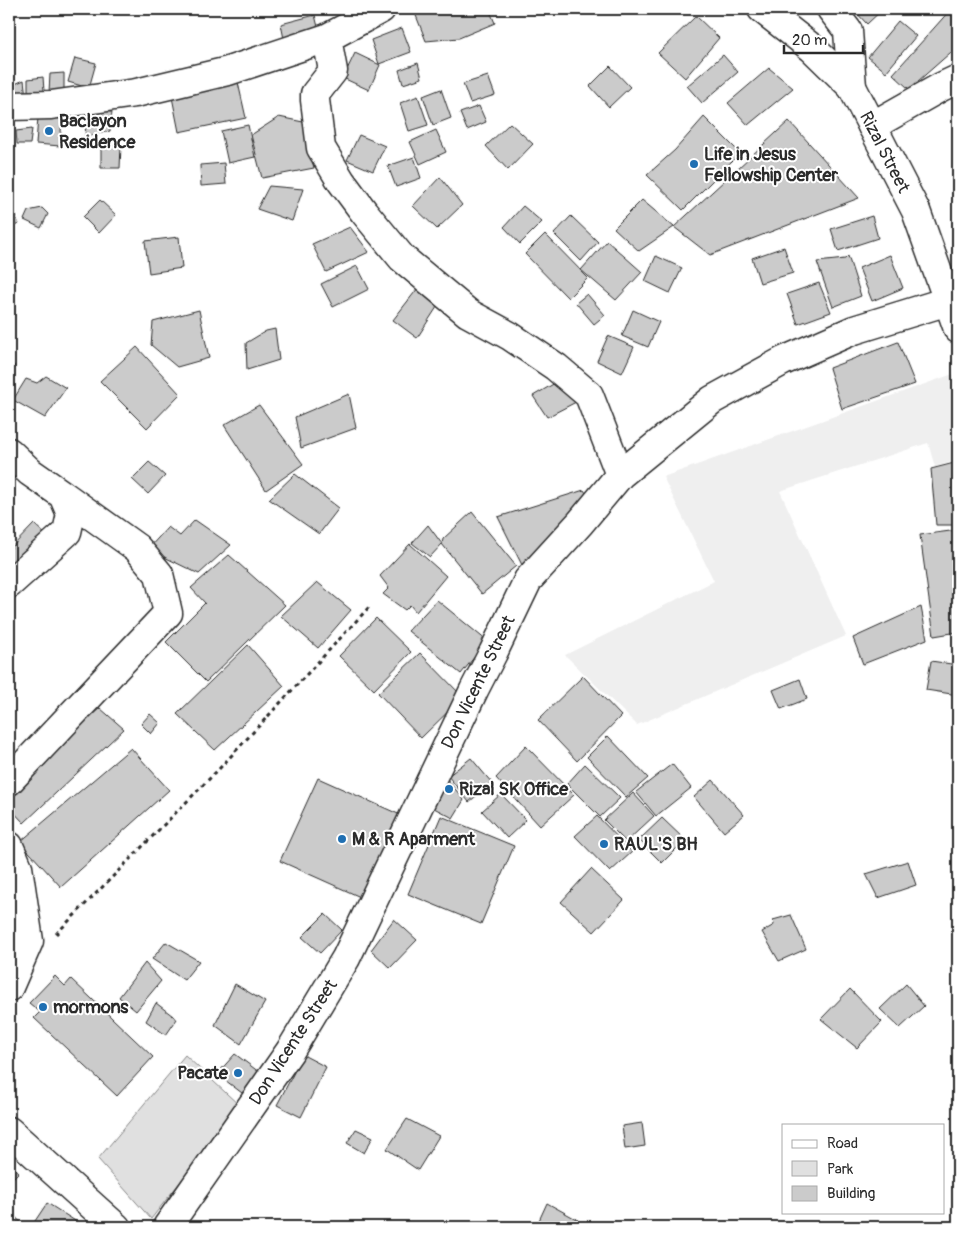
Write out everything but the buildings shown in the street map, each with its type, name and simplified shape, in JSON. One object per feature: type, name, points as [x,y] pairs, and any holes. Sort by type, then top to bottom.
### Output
[{"type":"street","points":[[9,106],[51,105],[136,93],[228,71],[327,38],[381,9]]},
{"type":"street","name":"Rizal Street","points":[[762,9],[812,48],[852,87],[916,211],[958,329]]},
{"type":"street","points":[[831,9],[848,31],[852,87]]},
{"type":"street","points":[[327,38],[333,71],[315,94],[315,100],[321,148],[341,181],[402,258],[468,313],[510,336],[556,367],[589,395],[620,475]]},
{"type":"street","points":[[872,126],[941,86],[958,79]]},
{"type":"street","name":"Don Vicente Street","points":[[167,1227],[290,1051],[346,958],[528,580],[580,523],[620,475],[712,400],[783,361],[854,330],[948,302]]},
{"type":"street","points":[[9,452],[30,472],[137,548],[159,574],[168,613],[9,781]]},
{"type":"street","points":[[9,584],[67,532],[72,514],[64,495]]},
{"type":"street","points":[[9,846],[18,866],[29,941],[9,987]]},
{"type":"street","points":[[9,1131],[116,1227]]},
{"type":"path","points":[[29,941],[52,938],[218,770],[371,605]]},
{"type":"shaded area","points":[[953,374],[958,392],[958,460],[935,467],[928,443],[780,491],[846,636],[637,725],[565,655],[714,581],[663,477]]},
{"type":"green space","points":[[185,1055],[240,1106],[151,1219],[98,1159]]},
{"type":"place","name":"Baclayon Residence","points":[[49,131]]},
{"type":"place","name":"Life in Jesus Fellowship Center","points":[[694,164]]},
{"type":"place","name":"Rizal SK Office","points":[[449,789]]},
{"type":"place","name":"M & R Aparment","points":[[342,839]]},
{"type":"place","name":"RAUL'S BH","points":[[604,844]]},
{"type":"place","name":"mormons","points":[[43,1007]]},
{"type":"place","name":"Pacate","points":[[238,1073]]}]
